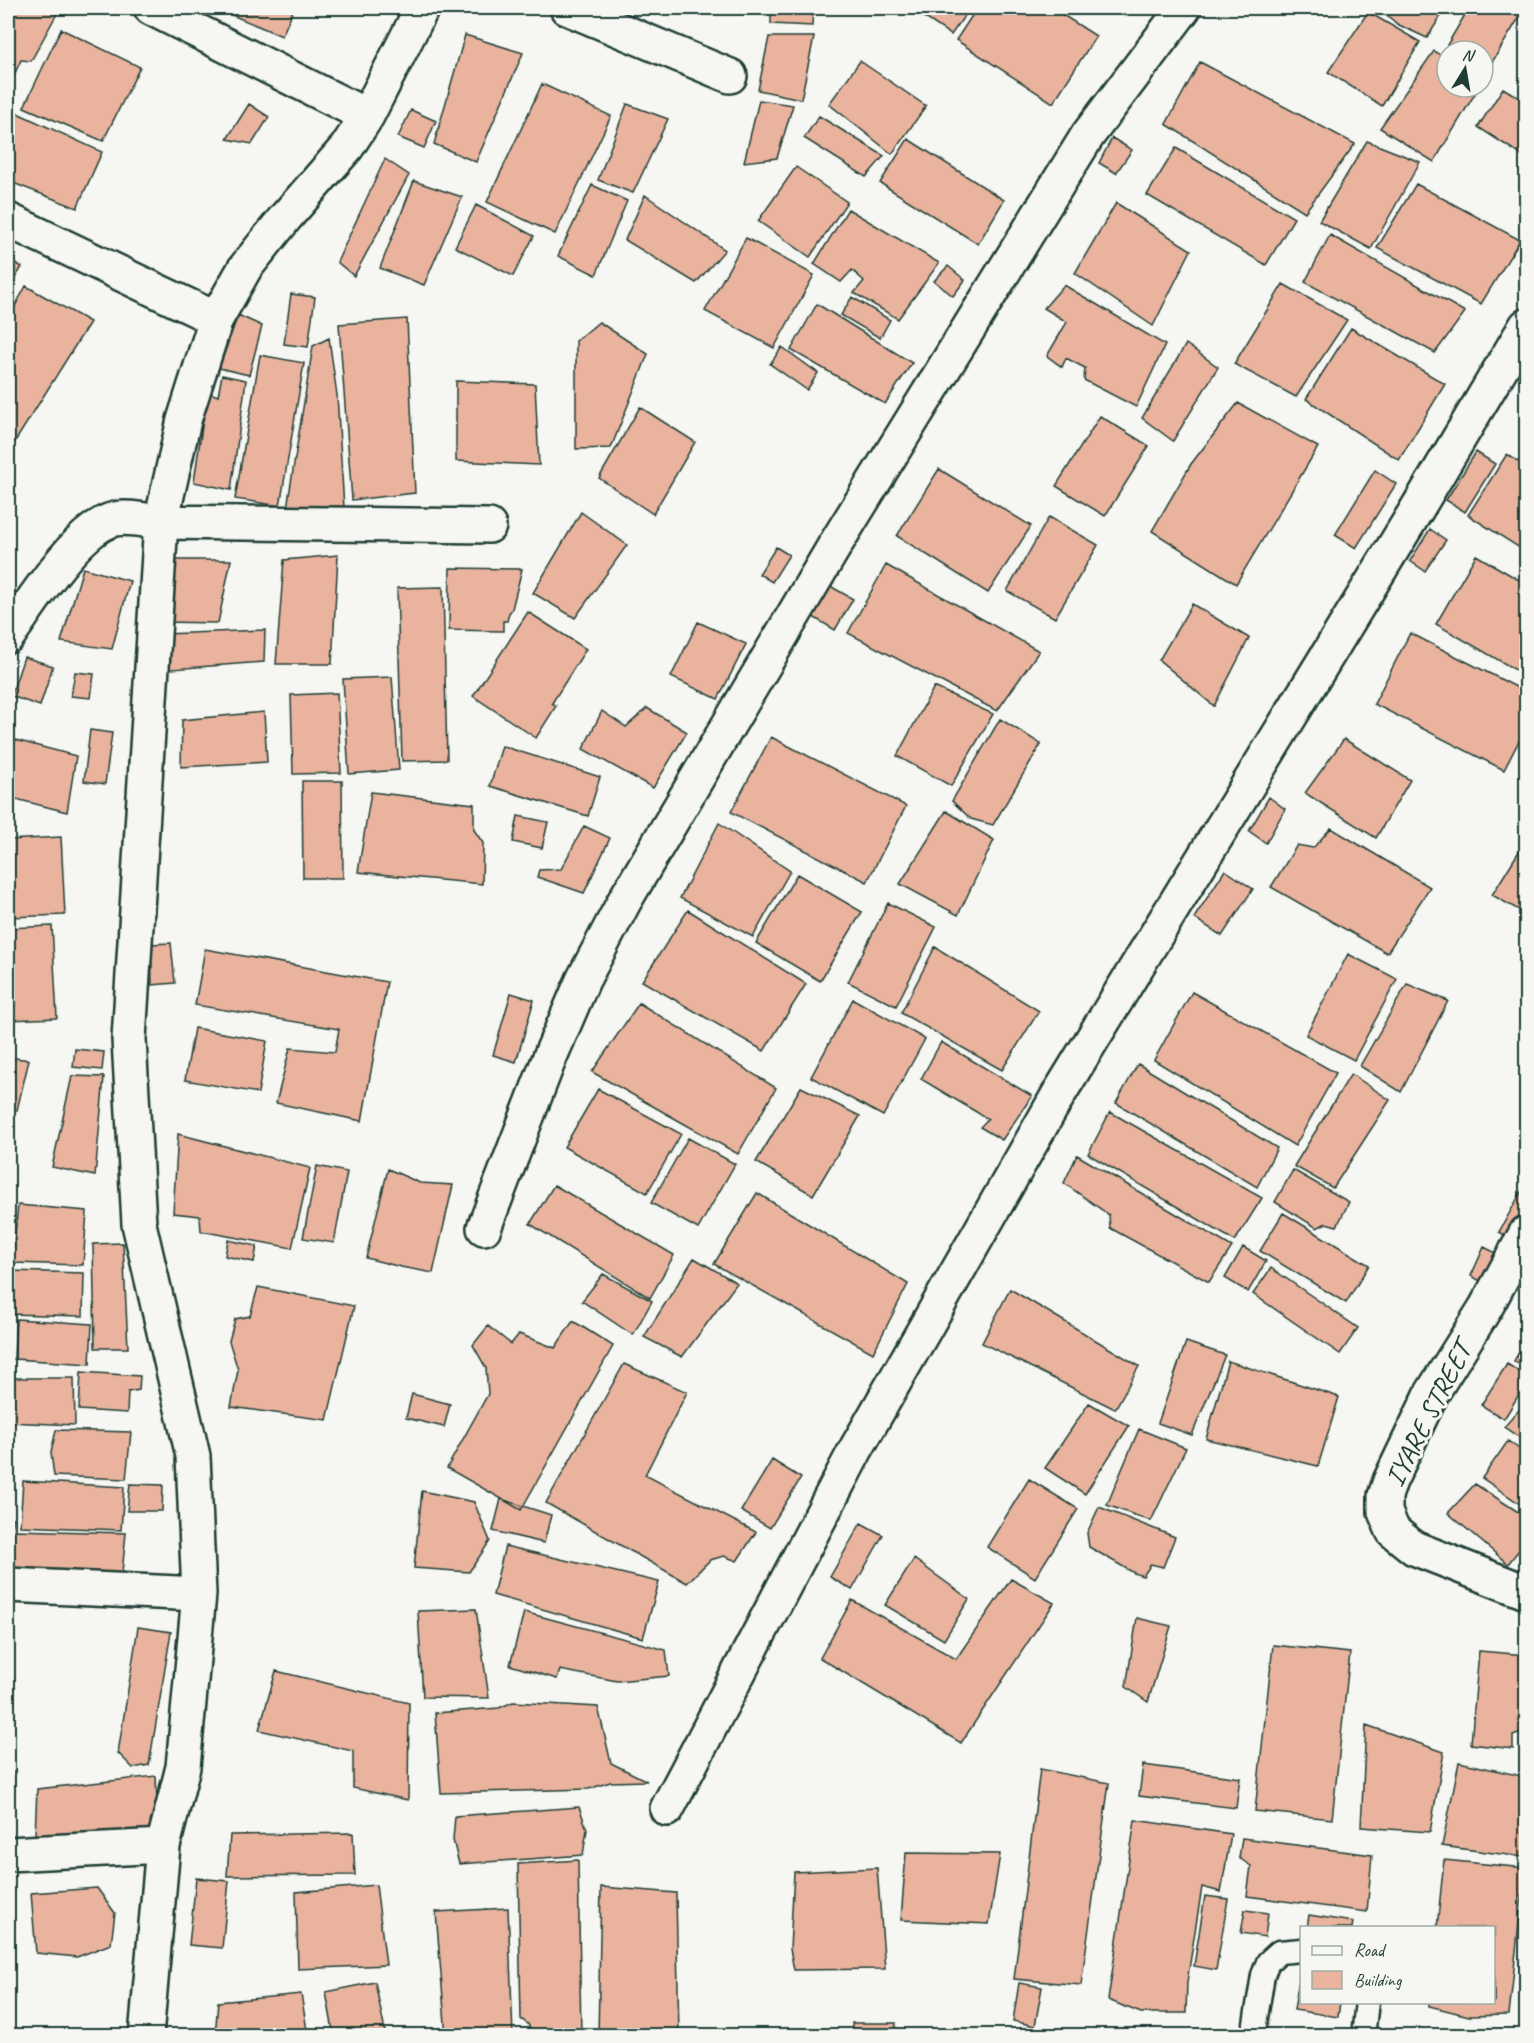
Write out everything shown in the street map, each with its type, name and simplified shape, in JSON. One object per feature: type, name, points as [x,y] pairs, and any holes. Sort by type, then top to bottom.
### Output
[{"type":"street","points":[[152,8],[366,116]]},
{"type":"street","points":[[146,2036],[163,1846],[183,1767],[199,1594],[198,1527],[193,1456],[140,1224],[129,1039],[161,522],[184,420],[216,319],[245,268],[341,154],[366,116],[422,8]]},
{"type":"street","points":[[567,8],[730,76]]},
{"type":"street","points":[[484,1228],[550,1057],[583,980],[625,900],[838,540],[1082,145],[1184,8]]},
{"type":"street","points":[[8,220],[216,319]]},
{"type":"street","points":[[667,1809],[856,1449],[1060,1092],[1411,520],[1527,326]]},
{"type":"street","points":[[8,636],[75,544],[102,524],[115,519],[161,522],[489,526]]},
{"type":"street","name":"IYARE STREET","points":[[1527,1233],[1486,1307],[1432,1393],[1385,1496],[1385,1512],[1393,1531],[1414,1548],[1527,1592]]},
{"type":"street","points":[[8,1585],[199,1594]]},
{"type":"street","points":[[8,1854],[163,1846]]},
{"type":"lane","points":[[1253,2036],[1263,1976],[1268,1962],[1279,1952],[1300,1950]]},
{"type":"lane","points":[[1364,2036],[1367,2004]]},
{"type":"building","points":[[8,8],[60,8],[31,61],[21,60],[8,88]]},
{"type":"building","points":[[215,8],[294,8],[282,36]]},
{"type":"building","points":[[771,8],[813,8],[812,26],[771,24]]},
{"type":"building","points":[[910,8],[970,8],[951,35]]},
{"type":"building","points":[[977,8],[1052,8],[1096,36],[1053,103],[956,40]]},
{"type":"building","points":[[1379,8],[1446,8],[1427,38],[1397,24]]},
{"type":"building","points":[[1469,8],[1525,8],[1495,57],[1495,39],[1451,39]]},
{"type":"building","points":[[1368,12],[1420,42],[1382,106],[1328,72]]},
{"type":"building","points":[[61,29],[140,67],[103,141],[24,107]]},
{"type":"building","points":[[465,35],[523,53],[476,162],[434,144]]},
{"type":"building","points":[[769,37],[814,37],[801,99],[758,90]]},
{"type":"building","points":[[1434,51],[1435,99],[1472,99],[1434,162],[1380,128]]},
{"type":"building","points":[[860,61],[926,106],[892,154],[829,104]]},
{"type":"building","points":[[1200,62],[1355,144],[1305,212],[1166,124]]},
{"type":"building","points":[[542,84],[611,116],[555,234],[487,202]]},
{"type":"building","points":[[1503,88],[1526,102],[1526,158],[1478,127]]},
{"type":"building","points":[[759,100],[793,105],[777,158],[744,162]]},
{"type":"building","points":[[249,104],[269,117],[252,144],[227,139]]},
{"type":"building","points":[[627,104],[668,119],[633,193],[598,180]]},
{"type":"building","points":[[411,110],[436,121],[424,148],[398,137]]},
{"type":"building","points":[[13,111],[102,152],[77,208],[8,181],[8,121]]},
{"type":"building","points":[[819,116],[884,156],[866,177],[804,138]]},
{"type":"building","points":[[1112,138],[1132,150],[1116,173],[1099,163]]},
{"type":"building","points":[[908,139],[1004,200],[978,244],[880,183]]},
{"type":"building","points":[[1367,141],[1420,162],[1371,249],[1319,221]]},
{"type":"building","points":[[1176,148],[1294,218],[1266,265],[1147,195]]},
{"type":"building","points":[[385,159],[409,175],[354,276],[337,262]]},
{"type":"building","points":[[796,167],[847,202],[810,257],[758,221]]},
{"type":"building","points":[[414,181],[462,197],[424,285],[380,268]]},
{"type":"building","points":[[1416,184],[1520,240],[1481,304],[1377,248]]},
{"type":"building","points":[[592,185],[627,201],[596,275],[558,256]]},
{"type":"building","points":[[645,195],[725,250],[696,283],[625,240]]},
{"type":"building","points":[[1116,203],[1191,250],[1153,326],[1075,273]]},
{"type":"building","points":[[476,205],[534,236],[513,276],[455,247]]},
{"type":"building","points":[[848,209],[939,263],[898,319],[854,293],[864,281],[852,270],[841,282],[814,264]]},
{"type":"building","points":[[1330,235],[1465,312],[1435,353],[1305,282]]},
{"type":"building","points":[[746,238],[814,275],[774,348],[705,311]]},
{"type":"building","points":[[8,259],[22,267],[8,290]]},
{"type":"building","points":[[948,266],[965,280],[953,296],[934,281]]},
{"type":"building","points":[[1283,284],[1347,320],[1296,397],[1234,364]]},
{"type":"building","points":[[1064,285],[1165,345],[1136,407],[1084,380],[1085,368],[1066,358],[1062,367],[1047,356],[1067,322],[1044,308]]},
{"type":"building","points":[[26,286],[90,322],[11,448],[8,444],[8,319]]},
{"type":"building","points":[[291,294],[315,297],[308,347],[284,344]]},
{"type":"building","points":[[852,297],[890,320],[880,338],[841,315]]},
{"type":"building","points":[[817,304],[912,363],[885,404],[791,350]]},
{"type":"building","points":[[238,315],[262,326],[249,375],[219,368]]},
{"type":"building","points":[[407,319],[415,493],[352,500],[339,324]]},
{"type":"building","points":[[599,322],[648,354],[611,448],[576,449],[576,341]]},
{"type":"building","points":[[1351,328],[1445,384],[1399,460],[1306,399]]},
{"type":"building","points":[[329,338],[337,395],[344,508],[287,508],[313,346]]},
{"type":"building","points":[[1186,344],[1218,367],[1173,441],[1142,418]]},
{"type":"building","points":[[782,347],[818,373],[807,390],[770,364]]},
{"type":"building","points":[[260,355],[304,363],[280,506],[235,499]]},
{"type":"building","points":[[222,375],[246,380],[231,490],[194,482],[207,392],[218,396]]},
{"type":"building","points":[[456,381],[535,384],[539,465],[456,461]]},
{"type":"building","points":[[1238,403],[1318,447],[1236,584],[1152,531],[1191,464]]},
{"type":"building","points":[[640,407],[695,442],[653,514],[599,478]]},
{"type":"building","points":[[1100,416],[1149,446],[1105,516],[1056,486]]},
{"type":"building","points":[[1476,452],[1495,464],[1465,512],[1446,500]]},
{"type":"building","points":[[1507,454],[1526,467],[1526,552],[1468,515]]},
{"type":"building","points":[[939,469],[1031,526],[988,593],[897,536]]},
{"type":"building","points":[[1375,470],[1396,484],[1356,548],[1335,535]]},
{"type":"building","points":[[581,512],[627,545],[575,618],[533,593]]},
{"type":"building","points":[[1049,517],[1098,545],[1055,618],[1007,591]]},
{"type":"building","points":[[1430,529],[1446,540],[1425,571],[1410,561]]},
{"type":"building","points":[[776,547],[789,555],[772,582],[759,574]]},
{"type":"building","points":[[338,555],[332,664],[276,664],[284,560]]},
{"type":"building","points":[[1476,555],[1526,584],[1526,676],[1436,624]]},
{"type":"building","points":[[175,560],[231,560],[218,623],[161,622]]},
{"type":"building","points":[[886,565],[1039,651],[997,711],[848,633]]},
{"type":"building","points":[[83,568],[130,581],[112,649],[61,642]]},
{"type":"building","points":[[450,568],[522,569],[512,609],[507,621],[503,621],[503,631],[449,630]]},
{"type":"building","points":[[830,586],[853,599],[835,630],[813,617]]},
{"type":"building","points":[[443,587],[447,760],[402,761],[397,588]]},
{"type":"building","points":[[1192,604],[1249,638],[1214,706],[1159,660]]},
{"type":"building","points":[[528,612],[586,649],[552,703],[556,706],[536,738],[473,696]]},
{"type":"building","points":[[698,622],[746,644],[718,699],[671,677]]},
{"type":"building","points":[[265,630],[264,662],[159,670],[165,634]]},
{"type":"building","points":[[1410,633],[1526,692],[1526,727],[1504,770],[1374,704]]},
{"type":"building","points":[[24,657],[53,666],[40,706],[11,696]]},
{"type":"building","points":[[75,672],[94,674],[91,698],[71,696]]},
{"type":"building","points":[[392,677],[399,770],[349,774],[343,679]]},
{"type":"building","points":[[934,687],[993,714],[951,786],[897,756]]},
{"type":"building","points":[[337,693],[341,773],[293,774],[291,695]]},
{"type":"building","points":[[647,708],[687,732],[653,788],[583,749],[602,711],[626,727]]},
{"type":"building","points":[[264,712],[267,762],[181,767],[182,720]]},
{"type":"building","points":[[1000,719],[1041,744],[993,825],[971,819],[952,801]]},
{"type":"building","points":[[90,730],[112,733],[105,784],[84,781]]},
{"type":"building","points":[[771,737],[906,806],[867,882],[731,812]]},
{"type":"building","points":[[8,738],[76,756],[67,812],[8,797]]},
{"type":"building","points":[[1344,739],[1410,780],[1376,838],[1305,793]]},
{"type":"building","points":[[502,746],[600,777],[588,816],[490,786]]},
{"type":"building","points":[[302,781],[342,781],[343,878],[303,878]]},
{"type":"building","points":[[371,792],[474,804],[474,830],[483,843],[482,884],[358,872]]},
{"type":"building","points":[[1269,797],[1285,809],[1266,843],[1249,831]]},
{"type":"building","points":[[946,811],[994,840],[958,915],[900,884]]},
{"type":"building","points":[[518,816],[548,822],[542,848],[513,842]]},
{"type":"building","points":[[719,823],[790,871],[753,937],[680,898]]},
{"type":"building","points":[[584,826],[610,838],[584,893],[537,877],[539,870],[561,869]]},
{"type":"building","points":[[1331,828],[1430,887],[1387,953],[1271,887],[1297,845],[1313,848]]},
{"type":"building","points":[[61,837],[65,915],[8,917],[8,840]]},
{"type":"building","points":[[1526,840],[1526,914],[1492,895]]},
{"type":"building","points":[[1225,870],[1253,889],[1222,936],[1194,918]]},
{"type":"building","points":[[797,874],[862,912],[820,981],[756,943]]},
{"type":"building","points":[[888,903],[936,927],[896,1006],[848,982]]},
{"type":"building","points":[[688,910],[806,984],[764,1051],[642,981]]},
{"type":"building","points":[[52,926],[57,1018],[8,1020],[8,928]]},
{"type":"building","points":[[171,943],[175,983],[152,985],[151,944]]},
{"type":"building","points":[[935,947],[1039,1011],[1002,1070],[901,1013]]},
{"type":"building","points":[[205,949],[387,982],[362,1121],[276,1103],[290,1048],[335,1052],[339,1029],[195,1005]]},
{"type":"building","points":[[1348,954],[1397,979],[1354,1060],[1306,1035]]},
{"type":"building","points":[[1407,984],[1448,1001],[1401,1092],[1360,1066]]},
{"type":"building","points":[[1192,992],[1336,1073],[1295,1146],[1154,1060]]},
{"type":"building","points":[[511,993],[534,1000],[516,1062],[493,1055]]},
{"type":"building","points":[[853,999],[925,1039],[883,1116],[811,1077]]},
{"type":"building","points":[[639,1003],[776,1088],[738,1154],[592,1072]]},
{"type":"building","points":[[194,1028],[267,1041],[258,1093],[185,1080]]},
{"type":"building","points":[[941,1042],[1032,1096],[1002,1140],[980,1127],[988,1119],[921,1079]]},
{"type":"building","points":[[75,1049],[104,1052],[102,1070],[73,1067]]},
{"type":"building","points":[[8,1057],[29,1060],[17,1110],[8,1108]]},
{"type":"building","points":[[1138,1064],[1277,1148],[1257,1187],[1116,1103]]},
{"type":"building","points":[[1351,1074],[1390,1100],[1333,1188],[1294,1166]]},
{"type":"building","points":[[72,1076],[104,1077],[95,1176],[52,1167]]},
{"type":"building","points":[[801,1087],[860,1116],[813,1195],[756,1162]]},
{"type":"building","points":[[598,1089],[681,1134],[647,1193],[564,1147]]},
{"type":"building","points":[[1110,1112],[1262,1198],[1235,1241],[1088,1154]]},
{"type":"building","points":[[178,1134],[310,1168],[292,1248],[201,1231],[200,1216],[173,1213]]},
{"type":"building","points":[[688,1138],[735,1164],[698,1229],[651,1203]]},
{"type":"building","points":[[1077,1155],[1232,1247],[1209,1282],[1110,1228],[1109,1215],[1064,1183]]},
{"type":"building","points":[[317,1166],[347,1172],[334,1243],[303,1238]]},
{"type":"building","points":[[388,1169],[420,1183],[453,1185],[433,1273],[366,1258]]},
{"type":"building","points":[[1293,1170],[1349,1202],[1337,1226],[1326,1223],[1317,1228],[1275,1202]]},
{"type":"building","points":[[1526,1183],[1526,1231],[1520,1243],[1499,1232]]},
{"type":"building","points":[[554,1185],[674,1255],[650,1298],[530,1224]]},
{"type":"building","points":[[757,1193],[908,1284],[873,1353],[714,1264]]},
{"type":"building","points":[[18,1205],[87,1211],[83,1265],[12,1263]]},
{"type":"building","points":[[1283,1213],[1369,1265],[1346,1303],[1260,1251]]},
{"type":"building","points":[[228,1240],[257,1246],[254,1262],[225,1256]]},
{"type":"building","points":[[123,1243],[128,1348],[95,1348],[93,1244]]},
{"type":"building","points":[[1243,1247],[1266,1261],[1248,1292],[1225,1278]]},
{"type":"building","points":[[1484,1247],[1504,1257],[1490,1286],[1471,1276]]},
{"type":"building","points":[[694,1258],[737,1283],[682,1357],[644,1337]]},
{"type":"building","points":[[1271,1268],[1358,1328],[1340,1354],[1253,1294]]},
{"type":"building","points":[[8,1271],[84,1273],[83,1316],[8,1314]]},
{"type":"building","points":[[603,1274],[652,1301],[633,1335],[582,1301]]},
{"type":"building","points":[[258,1287],[354,1306],[327,1420],[231,1407],[238,1370],[229,1341],[235,1319],[250,1316]]},
{"type":"building","points":[[1010,1289],[1139,1366],[1115,1409],[982,1343]]},
{"type":"building","points":[[16,1319],[92,1324],[90,1364],[14,1359]]},
{"type":"building","points":[[573,1321],[613,1346],[521,1510],[447,1468],[488,1394],[486,1368],[473,1345],[488,1326],[511,1344],[519,1334],[555,1348]]},
{"type":"building","points":[[1526,1340],[1526,1367],[1514,1361]]},
{"type":"building","points":[[1186,1342],[1225,1355],[1192,1435],[1158,1423]]},
{"type":"building","points":[[1228,1361],[1339,1397],[1318,1466],[1206,1439]]},
{"type":"building","points":[[624,1364],[687,1392],[645,1475],[756,1532],[737,1561],[724,1556],[710,1560],[687,1583],[546,1503]]},
{"type":"building","points":[[1507,1364],[1526,1376],[1526,1383],[1504,1419],[1481,1405]]},
{"type":"building","points":[[81,1372],[140,1376],[139,1390],[128,1392],[127,1413],[79,1410]]},
{"type":"building","points":[[8,1378],[74,1378],[75,1425],[8,1422]]},
{"type":"building","points":[[412,1394],[450,1404],[444,1427],[406,1418]]},
{"type":"building","points":[[1526,1402],[1526,1442],[1504,1427]]},
{"type":"building","points":[[1089,1403],[1129,1426],[1085,1494],[1045,1468]]},
{"type":"building","points":[[1139,1429],[1186,1448],[1151,1521],[1107,1505]]},
{"type":"building","points":[[56,1430],[131,1432],[126,1479],[54,1476],[51,1453]]},
{"type":"building","points":[[1508,1441],[1526,1454],[1526,1508],[1482,1478]]},
{"type":"building","points":[[772,1460],[801,1478],[770,1528],[741,1511]]},
{"type":"building","points":[[1029,1479],[1078,1509],[1035,1578],[987,1547]]},
{"type":"building","points":[[23,1481],[124,1487],[121,1530],[20,1526]]},
{"type":"building","points":[[130,1484],[163,1485],[162,1511],[127,1511]]},
{"type":"building","points":[[1475,1484],[1526,1517],[1526,1541],[1508,1564],[1448,1513]]},
{"type":"building","points":[[422,1491],[474,1502],[490,1541],[469,1572],[414,1568]]},
{"type":"building","points":[[501,1499],[551,1515],[544,1543],[493,1531]]},
{"type":"building","points":[[1099,1507],[1175,1537],[1163,1567],[1151,1564],[1143,1576],[1089,1547],[1087,1533]]},
{"type":"building","points":[[8,1517],[14,1518],[8,1548]]},
{"type":"building","points":[[861,1523],[883,1535],[852,1590],[830,1577]]},
{"type":"building","points":[[14,1530],[126,1533],[121,1583],[8,1574]]},
{"type":"building","points":[[505,1546],[659,1582],[643,1638],[493,1595]]},
{"type":"building","points":[[914,1559],[969,1599],[944,1640],[885,1605]]},
{"type":"building","points":[[1011,1579],[1054,1603],[961,1743],[820,1658],[852,1600],[956,1659]]},
{"type":"building","points":[[476,1609],[489,1698],[423,1697],[418,1611]]},
{"type":"building","points":[[524,1612],[666,1650],[669,1676],[617,1681],[560,1670],[557,1679],[510,1665]]},
{"type":"building","points":[[1137,1618],[1171,1626],[1148,1702],[1126,1687]]},
{"type":"building","points":[[138,1627],[171,1632],[149,1765],[133,1768],[118,1753]]},
{"type":"building","points":[[1273,1645],[1350,1653],[1332,1819],[1255,1811]]},
{"type":"building","points":[[1479,1651],[1526,1655],[1526,1731],[1513,1736],[1513,1749],[1471,1744]]},
{"type":"building","points":[[276,1671],[409,1703],[408,1800],[353,1788],[353,1751],[259,1730]]},
{"type":"building","points":[[513,1702],[598,1707],[611,1763],[647,1781],[610,1782],[589,1789],[441,1793],[435,1713],[499,1708]]},
{"type":"building","points":[[1366,1725],[1444,1752],[1430,1832],[1361,1827]]},
{"type":"building","points":[[1459,1762],[1526,1777],[1526,1835],[1523,1857],[1442,1846]]},
{"type":"building","points":[[1143,1765],[1240,1778],[1236,1808],[1139,1796]]},
{"type":"building","points":[[1040,1769],[1109,1783],[1081,1985],[1014,1979]]},
{"type":"building","points":[[14,1772],[8,1834],[8,1773]]},
{"type":"building","points":[[156,1776],[158,1828],[102,1838],[35,1836],[37,1789]]},
{"type":"building","points":[[579,1807],[587,1829],[583,1855],[459,1864],[453,1840],[455,1816]]},
{"type":"building","points":[[1135,1820],[1231,1834],[1221,1892],[1202,1887],[1187,1982],[1186,2013],[1141,2013],[1108,2000]]},
{"type":"building","points":[[353,1833],[355,1875],[227,1876],[230,1835]]},
{"type":"building","points":[[1242,1838],[1372,1855],[1367,1912],[1247,1896],[1251,1866],[1239,1858]]},
{"type":"building","points":[[906,1853],[1000,1854],[989,1924],[901,1920]]},
{"type":"building","points":[[578,1860],[581,2036],[533,2036],[528,2024],[521,2019],[518,1864]]},
{"type":"building","points":[[1444,1860],[1525,1868],[1509,2015],[1469,2016],[1429,2006],[1429,2004],[1495,2004],[1495,1926],[1437,1926]]},
{"type":"building","points":[[877,1868],[885,1969],[794,1970],[790,1949],[794,1872]]},
{"type":"building","points":[[196,1878],[229,1881],[222,1948],[189,1945]]},
{"type":"building","points":[[376,1885],[386,1965],[298,1969],[296,1892]]},
{"type":"building","points":[[601,1887],[676,1893],[679,2036],[598,2036]]},
{"type":"building","points":[[97,1888],[115,1913],[111,1944],[77,1957],[36,1953],[31,1893]]},
{"type":"building","points":[[1205,1896],[1228,1899],[1216,1970],[1194,1966]]},
{"type":"building","points":[[508,1908],[513,2036],[446,2036],[436,1912]]},
{"type":"building","points":[[1245,1910],[1268,1913],[1265,1937],[1241,1933]]},
{"type":"building","points":[[1309,1915],[1353,1922],[1352,1926],[1307,1926]]},
{"type":"building","points":[[1300,1974],[1300,2004],[1340,2004],[1338,2017],[1294,2010]]},
{"type":"building","points":[[375,1982],[386,2036],[334,2036],[326,1992]]},
{"type":"building","points":[[1019,1983],[1042,1987],[1035,2026],[1013,2021]]},
{"type":"building","points":[[301,1994],[308,2036],[215,2036],[218,2002]]},
{"type":"building","points":[[852,2023],[896,2023],[895,2036],[852,2036]]}]
